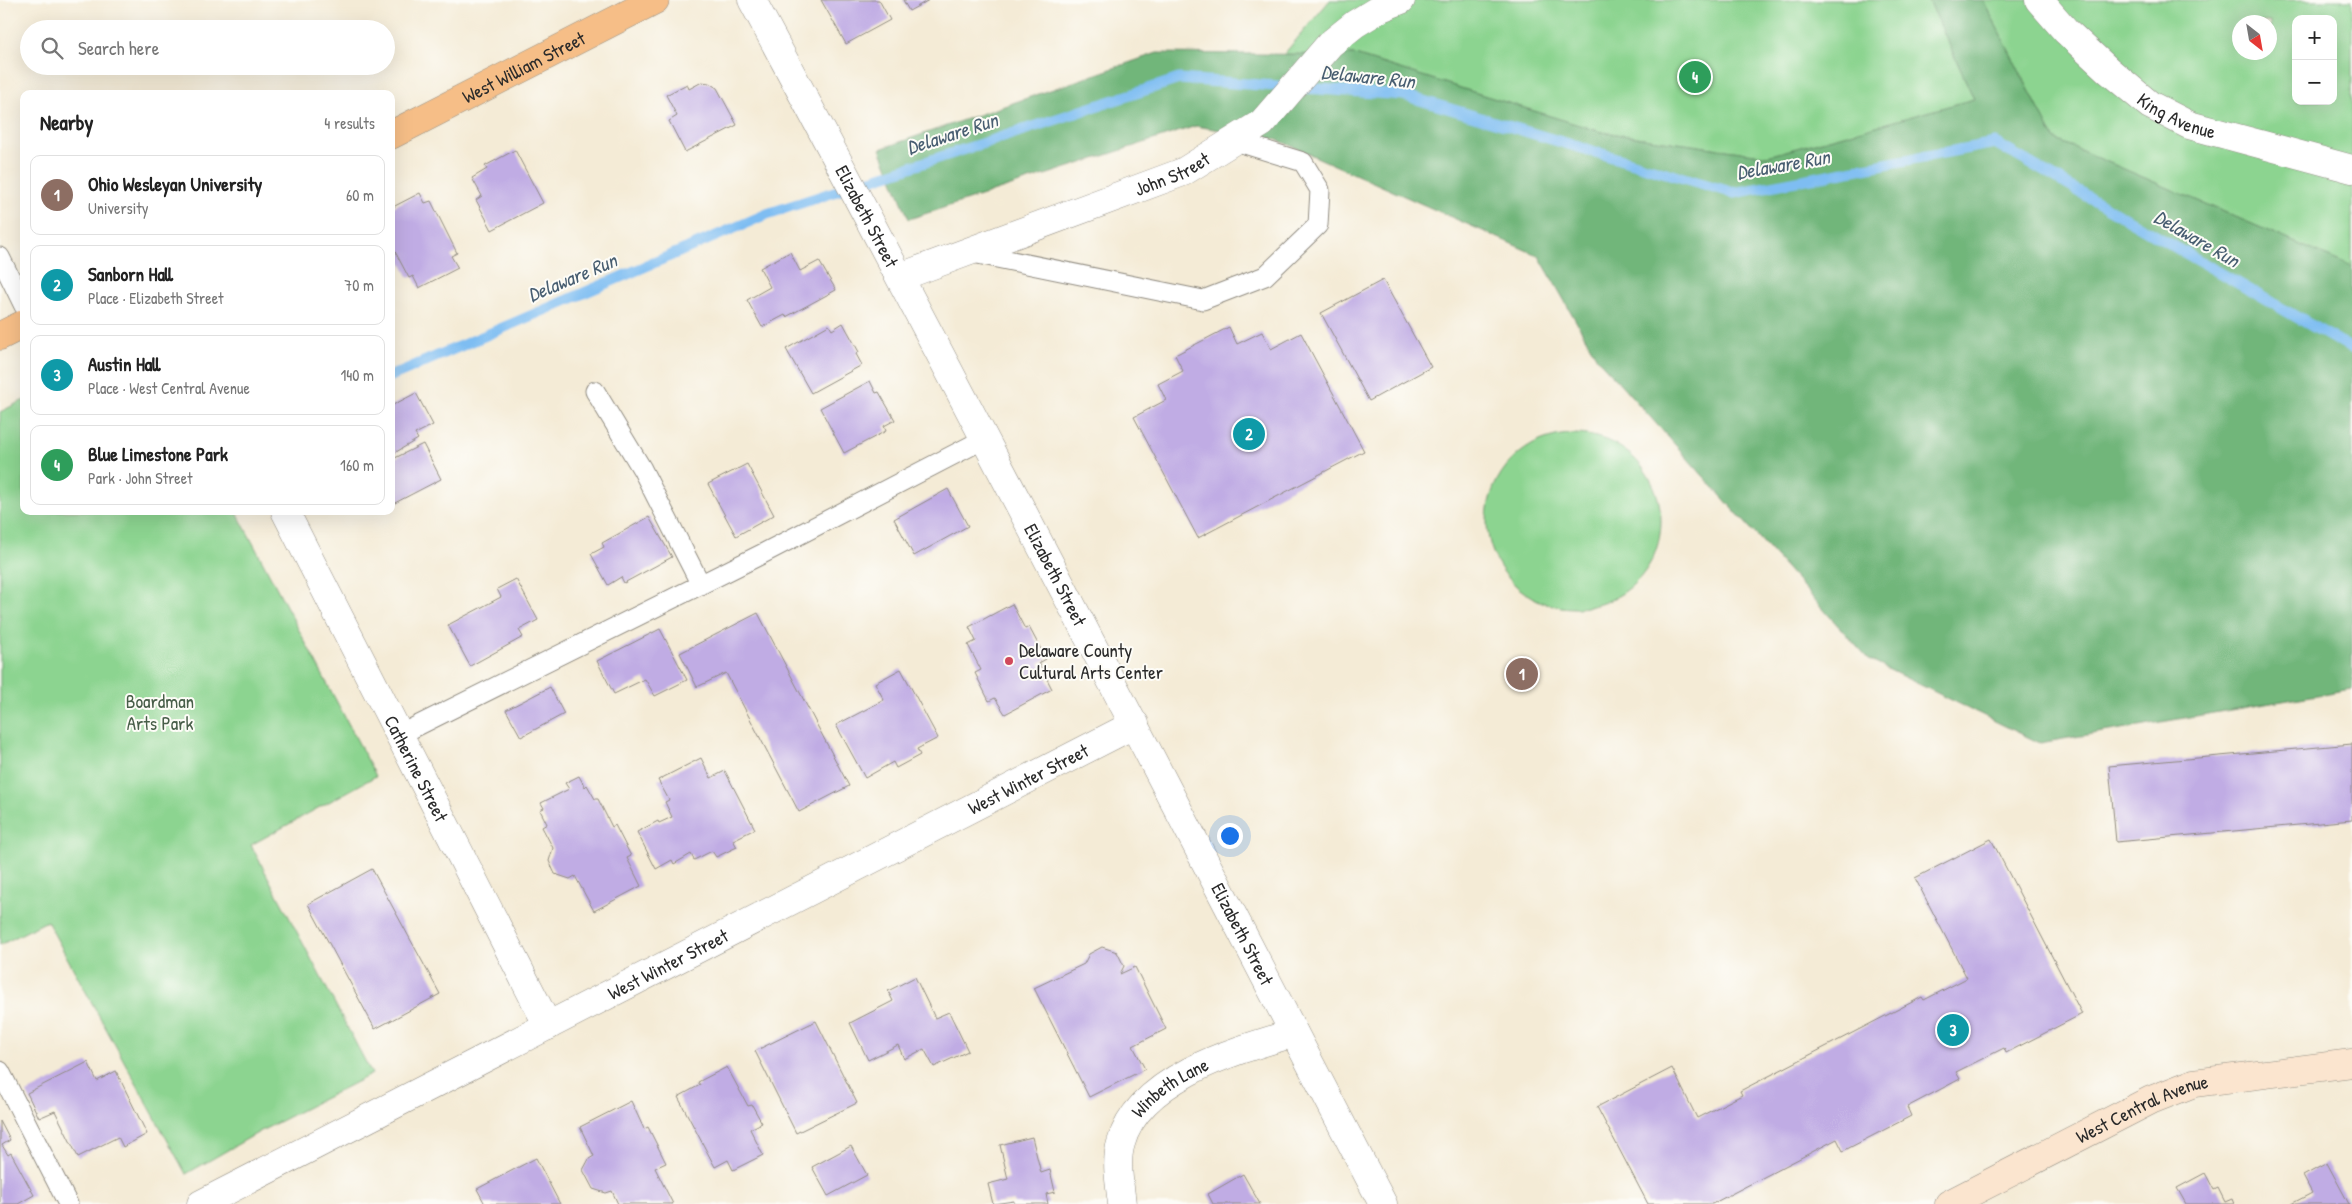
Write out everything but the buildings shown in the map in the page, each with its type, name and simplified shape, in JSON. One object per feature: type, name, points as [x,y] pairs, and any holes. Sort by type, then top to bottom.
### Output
[{"type":"highway","name":"West William Street","points":[[395,133],[654,0]]},
{"type":"highway","points":[[0,336],[20,326]]},
{"type":"main road","name":"West Central Avenue","points":[[1949,1204],[2151,1100],[2194,1083],[2351,1066]]},
{"type":"street","name":"Elizabeth Street","points":[[752,0],[1135,724],[1383,1204]]},
{"type":"street","name":"John Street","points":[[900,277],[1182,172],[1236,141],[1262,123],[1330,44],[1355,24],[1381,8],[1400,0]]},
{"type":"street","name":"King Avenue","points":[[2039,0],[2066,31],[2108,70],[2150,105],[2189,125],[2352,169]]},
{"type":"street","name":"Catherine Street","points":[[287,515],[548,1026]]},
{"type":"street","name":"West Winter Street","points":[[201,1204],[1135,724]]},
{"type":"street","name":"Winbeth Lane","points":[[1122,1204],[1119,1163],[1120,1143],[1135,1114],[1158,1092],[1187,1072],[1249,1046],[1294,1033]]},
{"type":"lane","points":[[968,252],[1203,300],[1265,276],[1318,225],[1320,190],[1303,162],[1236,141]]},
{"type":"lane","points":[[0,257],[20,298]]},
{"type":"lane","points":[[595,391],[642,469],[701,585]]},
{"type":"lane","points":[[399,735],[701,585],[984,439]]},
{"type":"lane","points":[[0,1071],[68,1204]]},
{"type":"green space","points":[[1330,0],[1929,0],[1974,99],[1768,156],[1601,132],[1355,55],[1284,54]]},
{"type":"green space","points":[[1929,0],[1983,0],[2054,139],[2352,267],[2352,689],[2040,743],[1869,660],[1597,358],[1539,256],[1278,140],[1196,126],[909,219],[880,149],[1157,53],[1355,55],[1601,132],[1768,156],[1974,99]]},
{"type":"green space","points":[[1983,0],[2352,0],[2352,267],[2054,139]]},
{"type":"green space","name":"Boardman Arts Park","points":[[20,402],[20,515],[238,515],[376,776],[251,845],[372,1074],[261,1131],[186,1174],[47,921],[0,945],[0,412]]},
{"type":"green space","points":[[1574,434],[1591,436],[1607,441],[1629,454],[1641,466],[1657,496],[1661,521],[1659,538],[1654,554],[1641,576],[1629,588],[1599,604],[1574,608],[1557,606],[1541,601],[1519,588],[1507,576],[1491,546],[1487,521],[1489,504],[1494,488],[1507,466],[1519,454],[1549,438]]},
{"type":"waterway","name":"Delaware Run","points":[[395,374],[767,214],[1179,79],[1403,95],[1734,193],[1995,143],[2352,349]]},
{"type":"place","name":"Blue Limestone Park","points":[[1695,77]]},
{"type":"place","name":"Sanborn Hall","points":[[1249,434]]},
{"type":"place","name":"Delaware County Cultural Arts Center","points":[[1009,661]]},
{"type":"place","name":"Ohio Wesleyan University","points":[[1522,674]]},
{"type":"place","name":"Austin Hall","points":[[1953,1030]]}]
